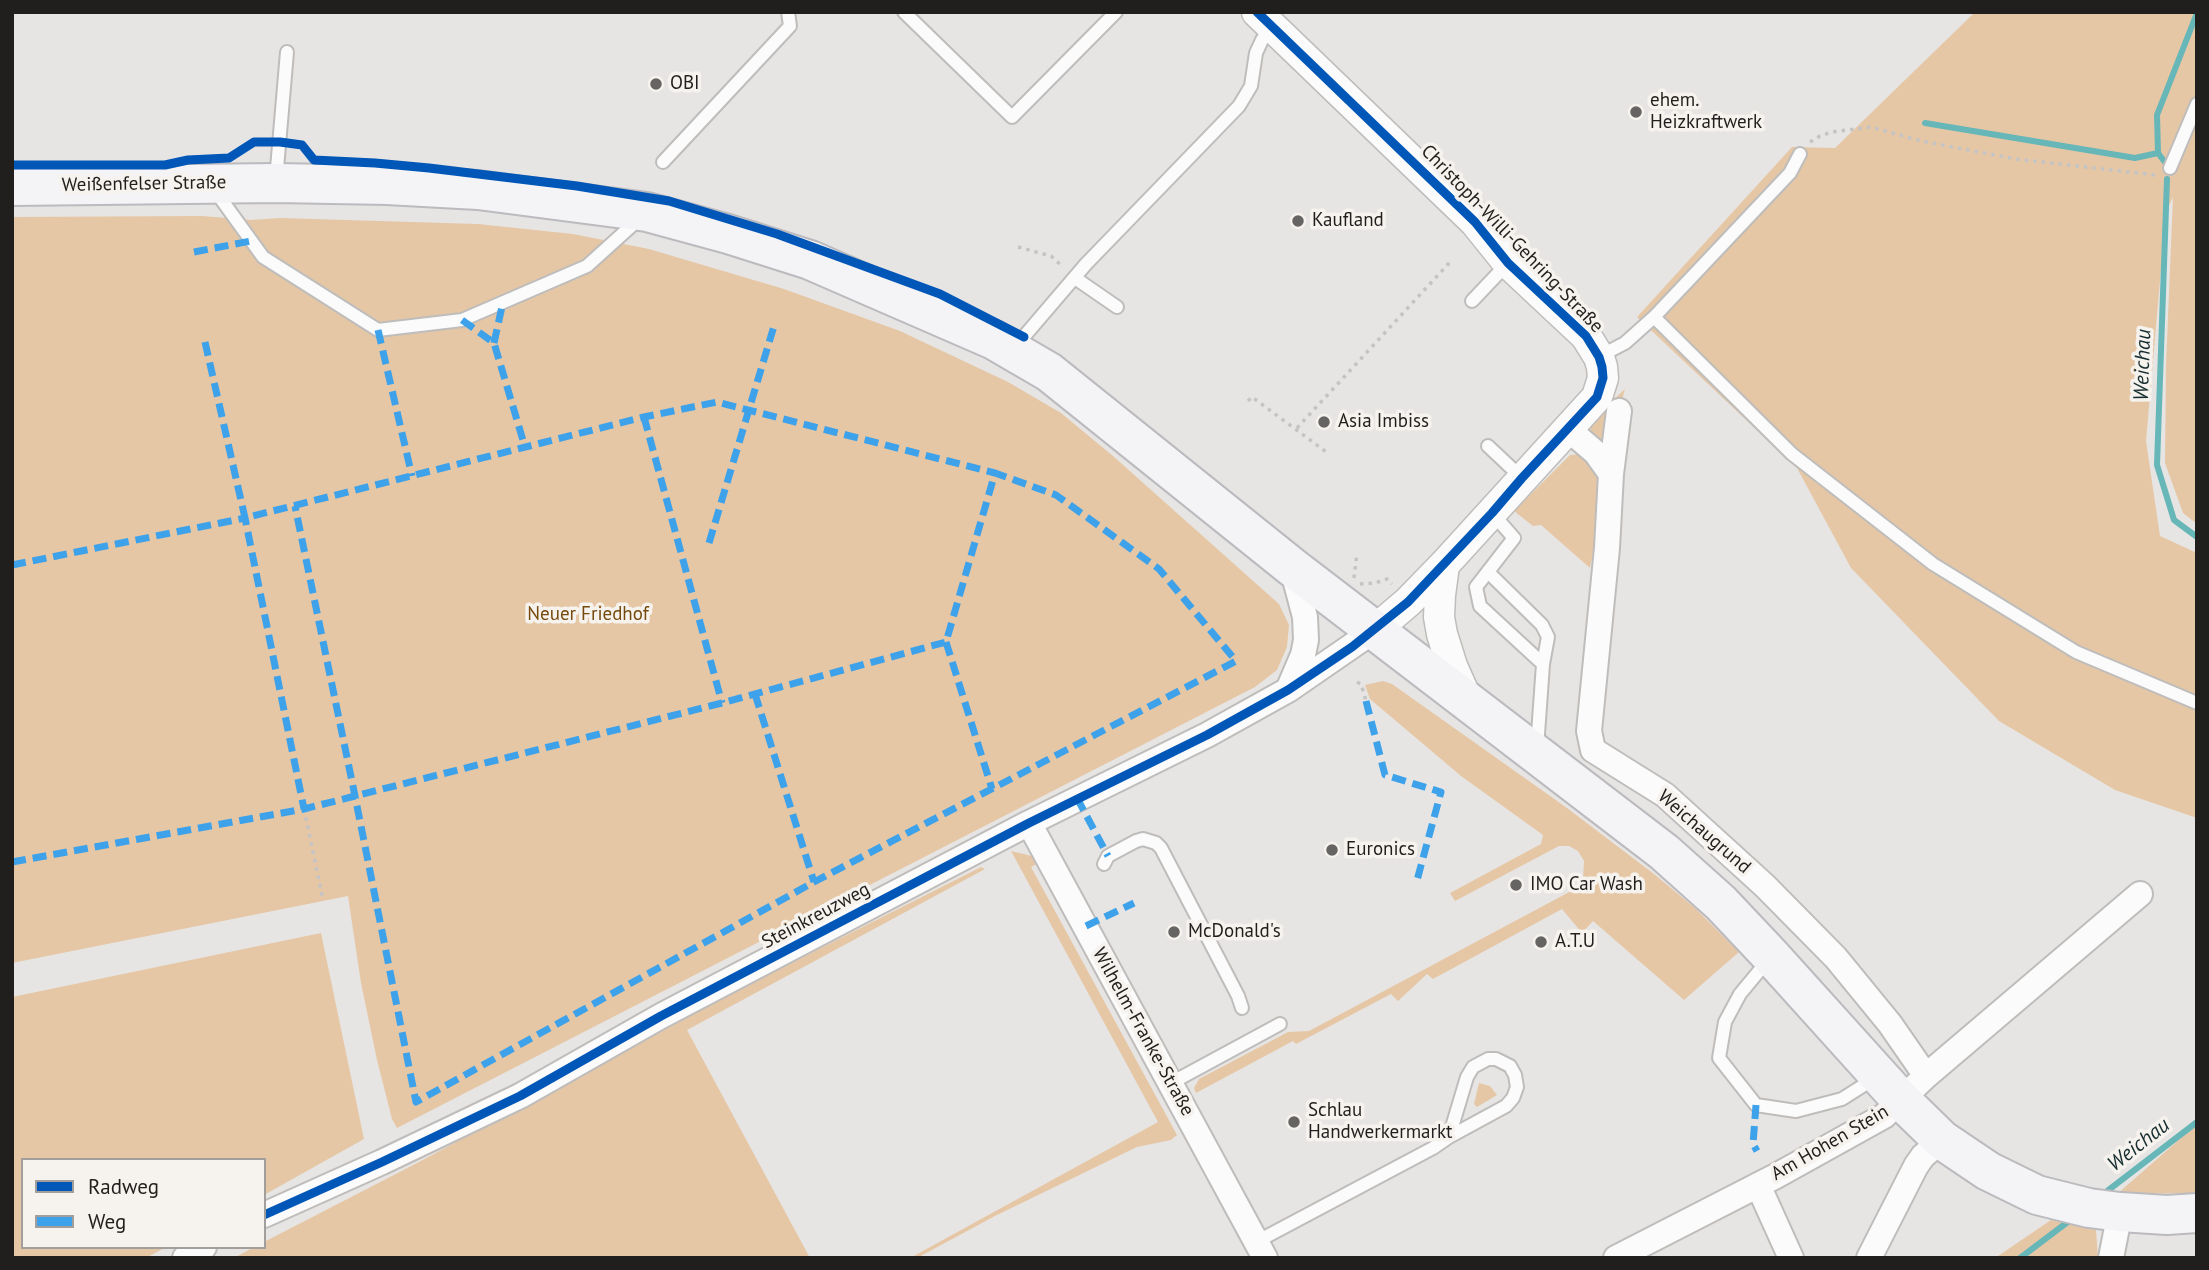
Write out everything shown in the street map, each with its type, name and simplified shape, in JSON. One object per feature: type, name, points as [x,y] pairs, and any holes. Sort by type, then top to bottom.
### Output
[{"type":"main road","name":"Weißenfelser Straße","points":[[12,186],[210,183],[387,185],[478,190],[647,212],[810,260],[945,318],[1012,350],[1049,372],[1292,567],[1664,852],[1721,903],[1902,1084],[1942,1140],[1988,1171],[2037,1195],[2089,1208],[2120,1212],[2167,1215],[2197,1213]]},
{"type":"street","name":"Christoph-Willi-Gehring-Straße","points":[[1265,19],[1475,222],[1508,262],[1586,336],[1599,357],[1603,378],[1597,397],[1444,565],[1408,602],[1375,630]]},
{"type":"street","name":"Weichaugrund","points":[[1619,411],[1589,731],[1593,750],[1665,795],[1765,886],[1836,958],[1890,1024],[1902,1084]]},
{"type":"street","points":[[1568,429],[1596,453],[1612,474]]},
{"type":"street","points":[[1444,565],[1439,617],[1452,666],[1468,702]]},
{"type":"street","points":[[1288,690],[1303,655],[1306,640],[1304,617],[1292,567]]},
{"type":"street","name":"Steinkreuzweg","points":[[266,1214],[520,1096],[661,1016],[1288,690],[1375,630]]},
{"type":"street","name":"Wilhelm-Franke-Straße","points":[[1029,823],[1261,1250]]},
{"type":"street","points":[[1902,1084],[2140,894]]},
{"type":"street","name":"Am Hohen Stein","points":[[1616,1258],[1884,1116],[1902,1084]]},
{"type":"street","points":[[1869,1258],[1916,1166],[1923,1156],[1942,1140]]},
{"type":"street","name":"Am Hohen Stein","points":[[1758,1185],[1791,1258]]},
{"type":"street","points":[[2111,1258],[2120,1212]]},
{"type":"street","points":[[185,1258],[201,1249]]},
{"type":"lane","points":[[663,162],[790,26],[788,12]]},
{"type":"lane","points":[[904,12],[1012,117],[1116,12]]},
{"type":"lane","points":[[1012,350],[1075,278],[1239,106],[1251,86],[1265,19]]},
{"type":"lane","points":[[276,183],[287,52]]},
{"type":"lane","points":[[2170,168],[2197,104]]},
{"type":"lane","points":[[1599,357],[1625,343],[1654,317],[1790,173],[1800,155]]},
{"type":"lane","points":[[210,183],[263,257],[378,330],[462,320],[587,266],[647,212]]},
{"type":"lane","points":[[1472,301],[1508,262]]},
{"type":"lane","points":[[1075,278],[1117,307]]},
{"type":"lane","points":[[1654,317],[1792,454],[1933,564],[2076,652],[2197,703]]},
{"type":"lane","points":[[1488,446],[1522,478]]},
{"type":"lane","points":[[1492,513],[1514,538],[1476,587],[1480,606],[1543,664]]},
{"type":"lane","points":[[1488,572],[1542,625],[1548,637],[1543,664],[1537,755]]},
{"type":"lane","points":[[1104,864],[1108,856],[1143,839],[1156,843],[1161,848],[1232,984],[1242,1009]]},
{"type":"lane","points":[[1772,956],[1740,994],[1725,1022],[1719,1058],[1756,1105],[1796,1111],[1902,1084]]},
{"type":"lane","points":[[1171,1083],[1280,1024]]},
{"type":"lane","name":"Wilhelm-Franke-Straße","points":[[1261,1250],[1449,1137],[1506,1106],[1517,1087],[1510,1066],[1496,1059],[1488,1059],[1473,1067],[1467,1077],[1449,1137]]},
{"type":"path","points":[[1800,155],[1809,142],[1819,135],[1871,127],[1921,141],[2016,159],[2154,176],[2170,168]]},
{"type":"path","points":[[1018,247],[1051,256]]},
{"type":"path","points":[[1297,428],[1440,273],[1450,261],[1448,259]]},
{"type":"path","points":[[1248,401],[1252,397],[1329,454]]},
{"type":"path","points":[[1354,578],[1357,553]]},
{"type":"path","points":[[1357,682],[1361,684],[1366,701]]},
{"type":"path","points":[[304,809],[323,900]]},
{"type":"green space","points":[[1975,12],[2197,12],[2197,524],[2183,513],[2165,463],[2173,197],[2166,212],[2146,441],[2160,536],[2197,553],[2197,818],[2115,790],[1999,721],[1851,568],[1797,468],[1637,317],[1792,147],[1835,148]]},
{"type":"green space","name":"Neuer Friedhof","points":[[202,216],[251,220],[280,218],[478,224],[573,234],[649,249],[784,289],[900,331],[1008,382],[1061,413],[1279,604],[1289,625],[1287,647],[1277,670],[1255,687],[397,1128],[392,1119],[377,1060],[361,983],[348,896],[12,963],[12,217]]},
{"type":"green space","points":[[1625,389],[1610,443],[1599,444],[1592,436],[1590,426],[1598,414]]},
{"type":"green space","points":[[1582,454],[1597,464],[1604,496],[1590,568],[1541,525],[1533,526],[1514,511],[1570,455]]},
{"type":"green space","points":[[1383,681],[1392,684],[1567,808],[1654,874],[1695,908],[1739,952],[1684,1000],[1593,921],[1582,933],[1562,909],[1433,979],[1427,974],[1398,1001],[1391,994],[1296,1044],[1293,1041],[1196,1093],[1194,1088],[1199,1079],[1288,1032],[1309,1031],[1573,890],[1583,880],[1584,861],[1578,851],[1569,846],[1559,846],[1455,901],[1450,893],[1541,844],[1543,835],[1461,776],[1370,699],[1365,685]]},
{"type":"green space","points":[[1011,851],[1032,856],[1039,863],[1031,867],[1177,1135],[1171,1140],[1137,1147],[995,1216],[917,1258],[910,1258],[1158,1122]]},
{"type":"green space","points":[[981,867],[985,869],[687,1030],[810,1258],[234,1258],[250,1249],[266,1249],[266,1241],[744,987]]},
{"type":"green space","points":[[321,933],[364,1139],[266,1194],[266,1158],[21,1158],[21,1249],[162,1249],[146,1258],[12,1258],[12,997]]},
{"type":"green space","points":[[1479,1083],[1490,1086],[1497,1095],[1477,1107],[1474,1104]]},
{"type":"green space","points":[[2197,1124],[2197,1193],[2117,1194]]},
{"type":"green space","points":[[2051,1220],[2096,1230],[2098,1258],[1995,1258]]},
{"type":"waterway","name":"Weichau","points":[[2164,161],[2158,153],[2157,115],[2197,13]]},
{"type":"waterway","points":[[1925,123],[2135,158],[2158,153]]},
{"type":"waterway","name":"Weichau","points":[[2167,179],[2157,465],[2174,520],[2197,537]]},
{"type":"waterway","name":"Weichau","points":[[2102,1195],[2197,1122]]},
{"type":"waterway","name":"Weichau","points":[[2020,1258],[2069,1221]]},
{"type":"marked path","points":[[194,252],[251,241]]},
{"type":"marked path","points":[[494,343],[503,302]]},
{"type":"marked path","points":[[462,320],[494,343],[525,447]]},
{"type":"marked path","points":[[709,543],[774,326]]},
{"type":"marked path","points":[[378,330],[412,476]]},
{"type":"marked path","points":[[205,342],[245,518],[644,417],[717,402],[995,473]]},
{"type":"marked path","points":[[644,417],[722,703]]},
{"type":"marked path","points":[[12,862],[304,809],[355,796],[722,703],[946,642],[995,473],[1056,495],[1159,569],[1236,661],[814,882],[416,1102],[355,796],[295,506]]},
{"type":"marked path","points":[[12,565],[245,518],[304,809]]},
{"type":"marked path","points":[[946,642],[992,789]]},
{"type":"marked path","points":[[755,694],[814,882]]},
{"type":"marked path","points":[[1366,701],[1385,775],[1441,792],[1416,884]]},
{"type":"marked path","points":[[1077,798],[1108,856]]},
{"type":"marked path","points":[[1086,926],[1134,903]]},
{"type":"marked path","points":[[1756,1105],[1753,1144],[1757,1151]]},
{"type":"cycle path","points":[[266,1214],[520,1096],[661,1016],[1029,823],[1207,735],[1288,690],[1352,647],[1408,602],[1597,397],[1603,378],[1602,367],[1586,336],[1508,263],[1475,222],[1257,12]]},
{"type":"cycle path","points":[[12,165],[165,165],[188,160],[229,158],[254,142],[280,142],[302,145],[314,160],[429,168],[577,186],[669,201],[777,234],[940,294],[1024,337]]},
{"type":"place","name":"OBI","points":[[656,84]]},
{"type":"place","name":"ehem. Heizkraftwerk","points":[[1636,112]]},
{"type":"place","name":"Kaufland","points":[[1298,221]]},
{"type":"place","name":"Asia Imbiss","points":[[1324,422]]},
{"type":"place","name":"Euronics","points":[[1332,850]]},
{"type":"place","name":"IMO Car Wash","points":[[1516,885]]},
{"type":"place","name":"McDonald's","points":[[1174,932]]},
{"type":"place","name":"A.T.U","points":[[1541,942]]},
{"type":"place","name":"Schlau Handwerkermarkt","points":[[1294,1122]]}]
